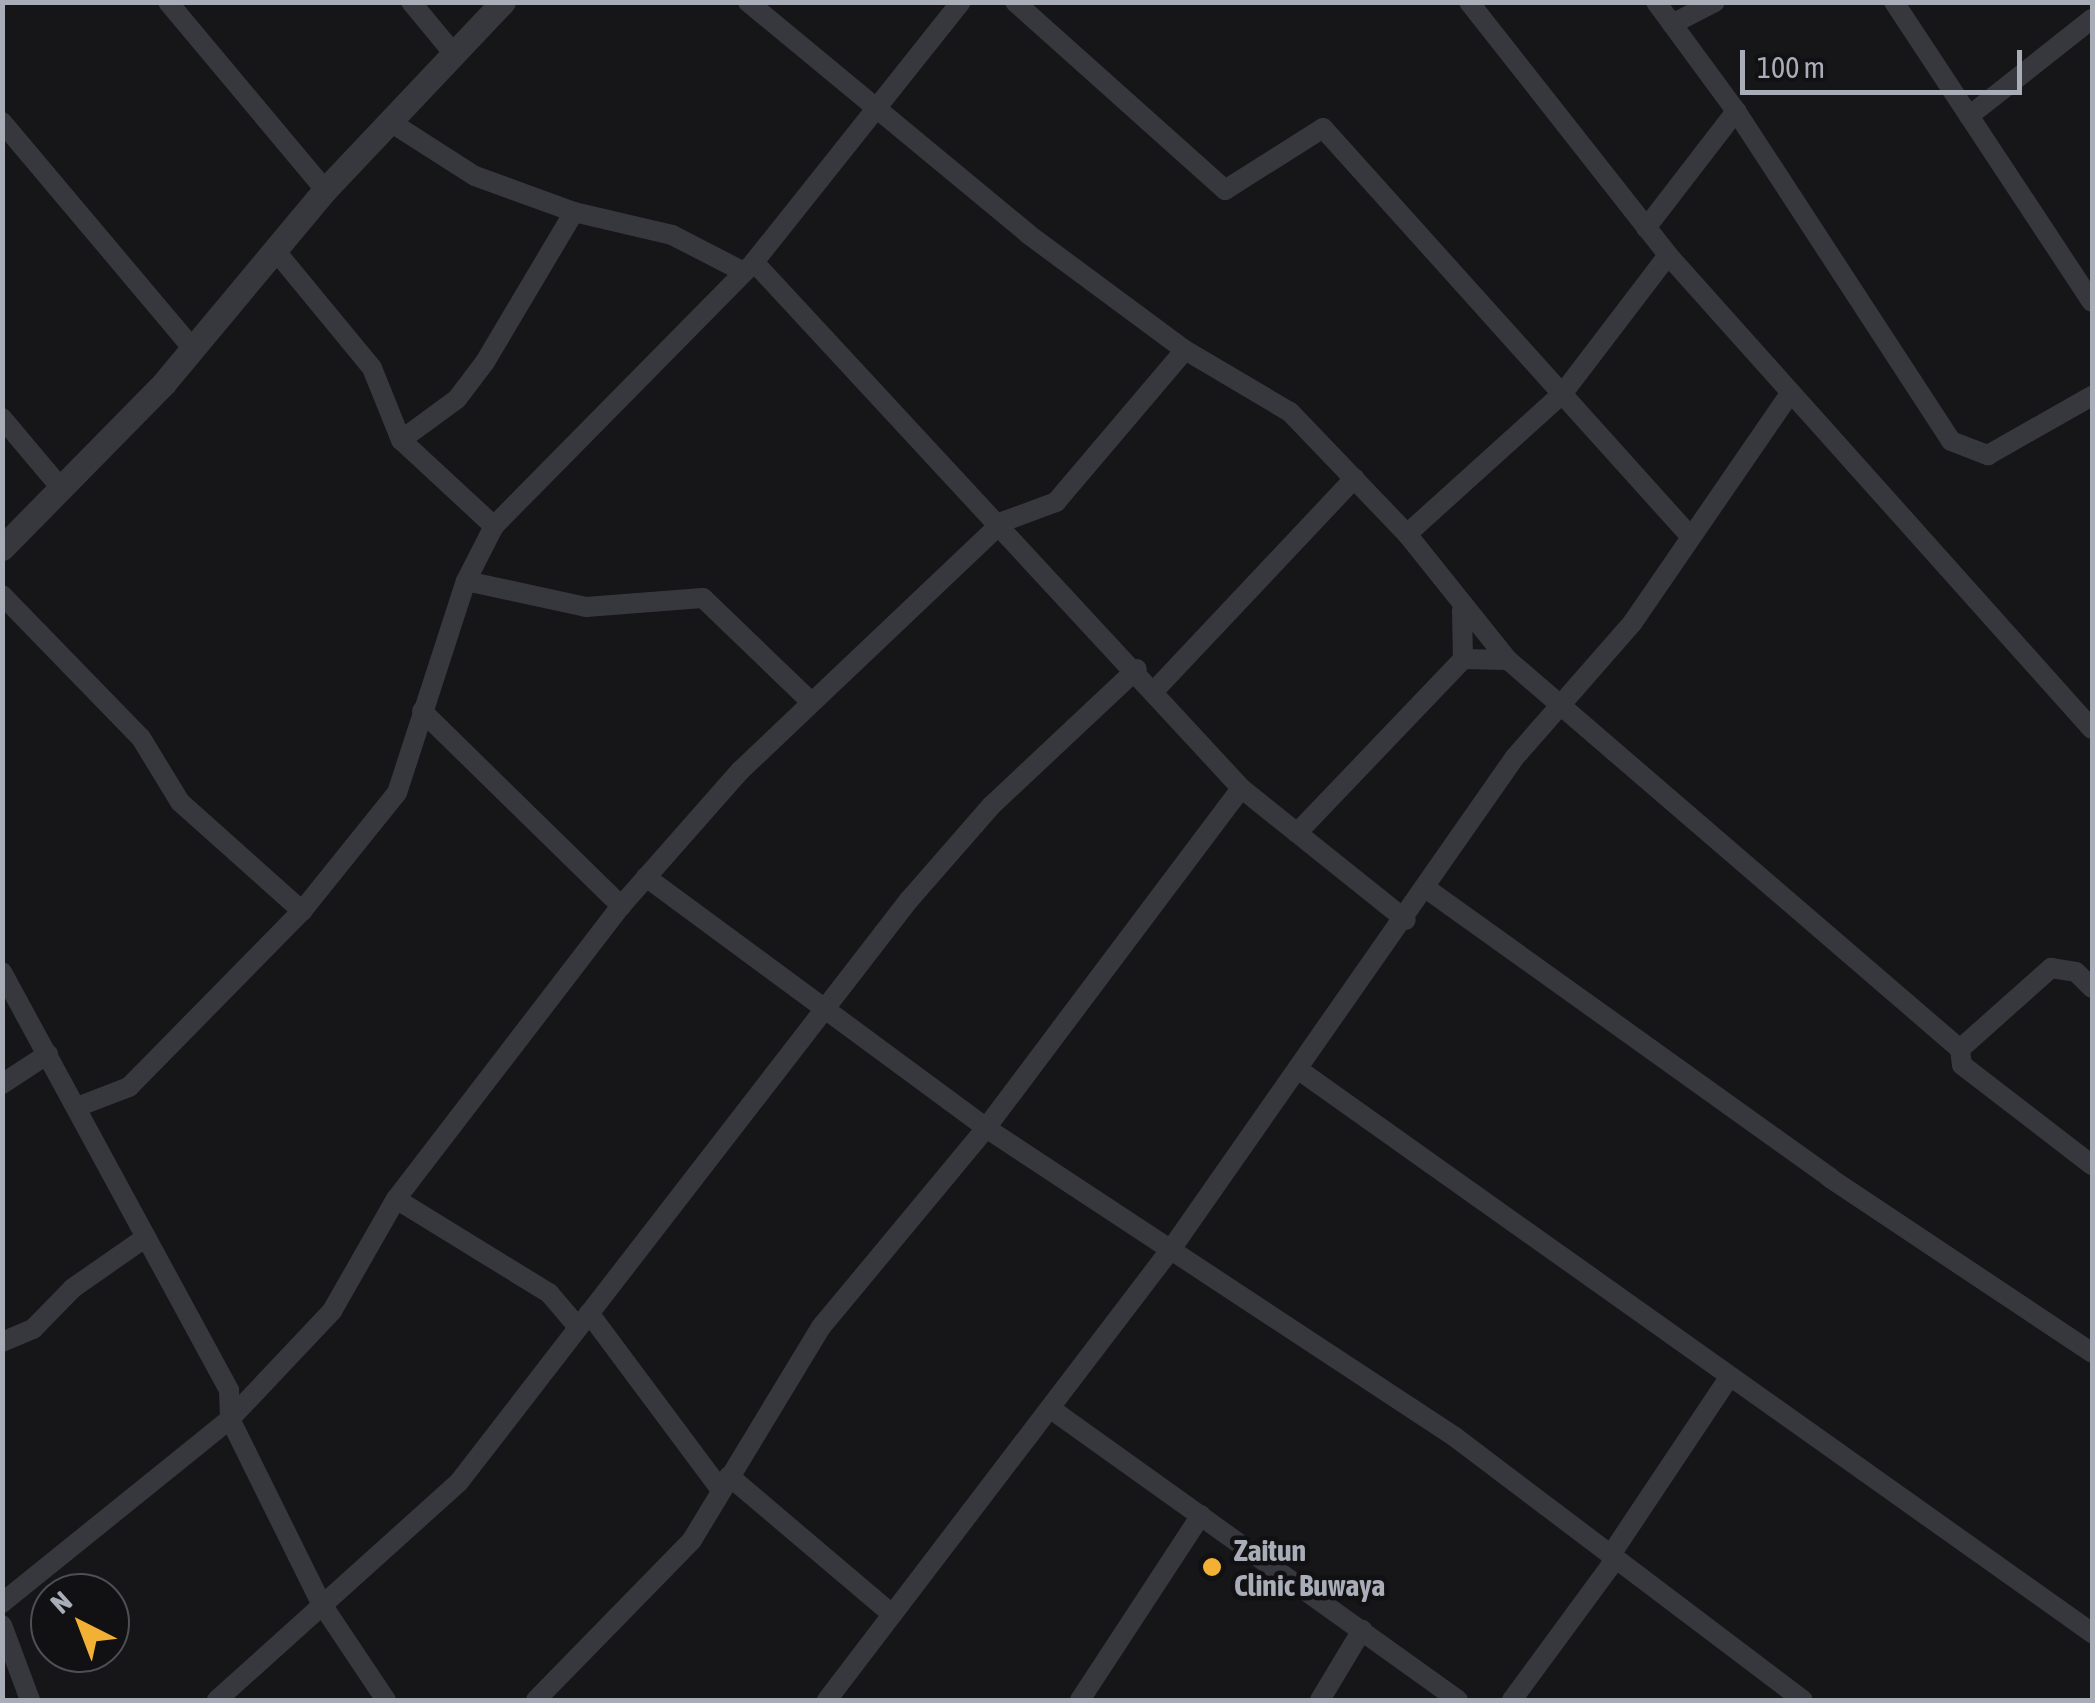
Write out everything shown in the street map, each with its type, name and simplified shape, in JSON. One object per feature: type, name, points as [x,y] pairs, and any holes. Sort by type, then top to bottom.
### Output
[{"type":"street","points":[[168,2],[325,190]]},
{"type":"street","points":[[411,2],[454,54]]},
{"type":"street","points":[[2,548],[194,350],[325,190],[503,2]]},
{"type":"street","points":[[748,2],[876,113],[1185,350],[1290,412],[1407,534],[1462,610],[1508,660],[1960,1049],[1962,1065],[2092,1165]]},
{"type":"street","points":[[76,1107],[130,1087],[302,911],[397,792],[466,581],[494,526],[749,267],[961,2]]},
{"type":"street","points":[[1015,2],[1225,190],[1323,128],[1690,536]]},
{"type":"street","points":[[1469,2],[1668,255],[1789,395],[2092,729]]},
{"type":"street","points":[[1656,2],[1736,110],[1951,441],[1988,455],[2092,396]]},
{"type":"street","points":[[1672,24],[1715,2]]},
{"type":"street","points":[[1894,2],[2092,302]]},
{"type":"street","points":[[1969,116],[2092,19]]},
{"type":"street","points":[[1646,228],[1736,110]]},
{"type":"street","points":[[2,122],[194,350]]},
{"type":"street","points":[[392,122],[475,176],[574,212],[672,236],[749,267],[1002,522],[1240,788],[1406,920]]},
{"type":"street","points":[[401,440],[457,398],[486,362],[574,212]]},
{"type":"street","points":[[274,249],[372,368],[401,440],[494,526]]},
{"type":"street","points":[[1407,534],[1563,393],[1668,255]]},
{"type":"street","points":[[2,1603],[230,1419],[332,1310],[396,1199],[646,878],[810,701],[1002,522],[1056,502],[1185,350]]},
{"type":"street","points":[[827,1700],[1174,1245],[1406,920],[1515,758],[1564,711],[1789,395]]},
{"type":"street","points":[[2,418],[62,488]]},
{"type":"street","points":[[1155,690],[1356,478]]},
{"type":"street","points":[[466,581],[586,607],[703,598],[810,701]]},
{"type":"street","points":[[2,595],[140,738],[180,802],[302,911]]},
{"type":"street","points":[[1296,832],[1464,659],[1462,610]]},
{"type":"street","points":[[1464,659],[1508,660]]},
{"type":"street","points":[[217,1700],[321,1603],[418,1526],[991,806],[1137,670]]},
{"type":"street","points":[[422,711],[621,906]]},
{"type":"street","points":[[536,1700],[692,1540],[821,1327],[986,1128],[1240,788]]},
{"type":"street","points":[[646,878],[824,1013],[986,1128],[1174,1245],[1455,1437],[1803,1700]]},
{"type":"street","points":[[1426,888],[1830,1178],[2092,1353]]},
{"type":"street","points":[[1960,1049],[2051,968],[2076,972],[2092,988]]},
{"type":"street","points":[[2,972],[229,1390],[230,1419],[321,1603],[386,1700]]},
{"type":"street","points":[[2,1084],[48,1054]]},
{"type":"street","points":[[1299,1070],[2092,1634]]},
{"type":"street","points":[[396,1199],[550,1293],[584,1320],[725,1483],[892,1614]]},
{"type":"street","points":[[2,1342],[34,1329],[73,1288],[146,1237]]},
{"type":"street","points":[[1512,1700],[1612,1558],[1730,1376]]},
{"type":"street","points":[[1051,1409],[1458,1700]]},
{"type":"street","points":[[1080,1700],[1201,1515]]},
{"type":"street","points":[[2,1625],[30,1700]]},
{"type":"street","points":[[1320,1700],[1362,1630]]},
{"type":"place","name":"Zaitun Clinic Buwaya","points":[[1212,1567]]}]
